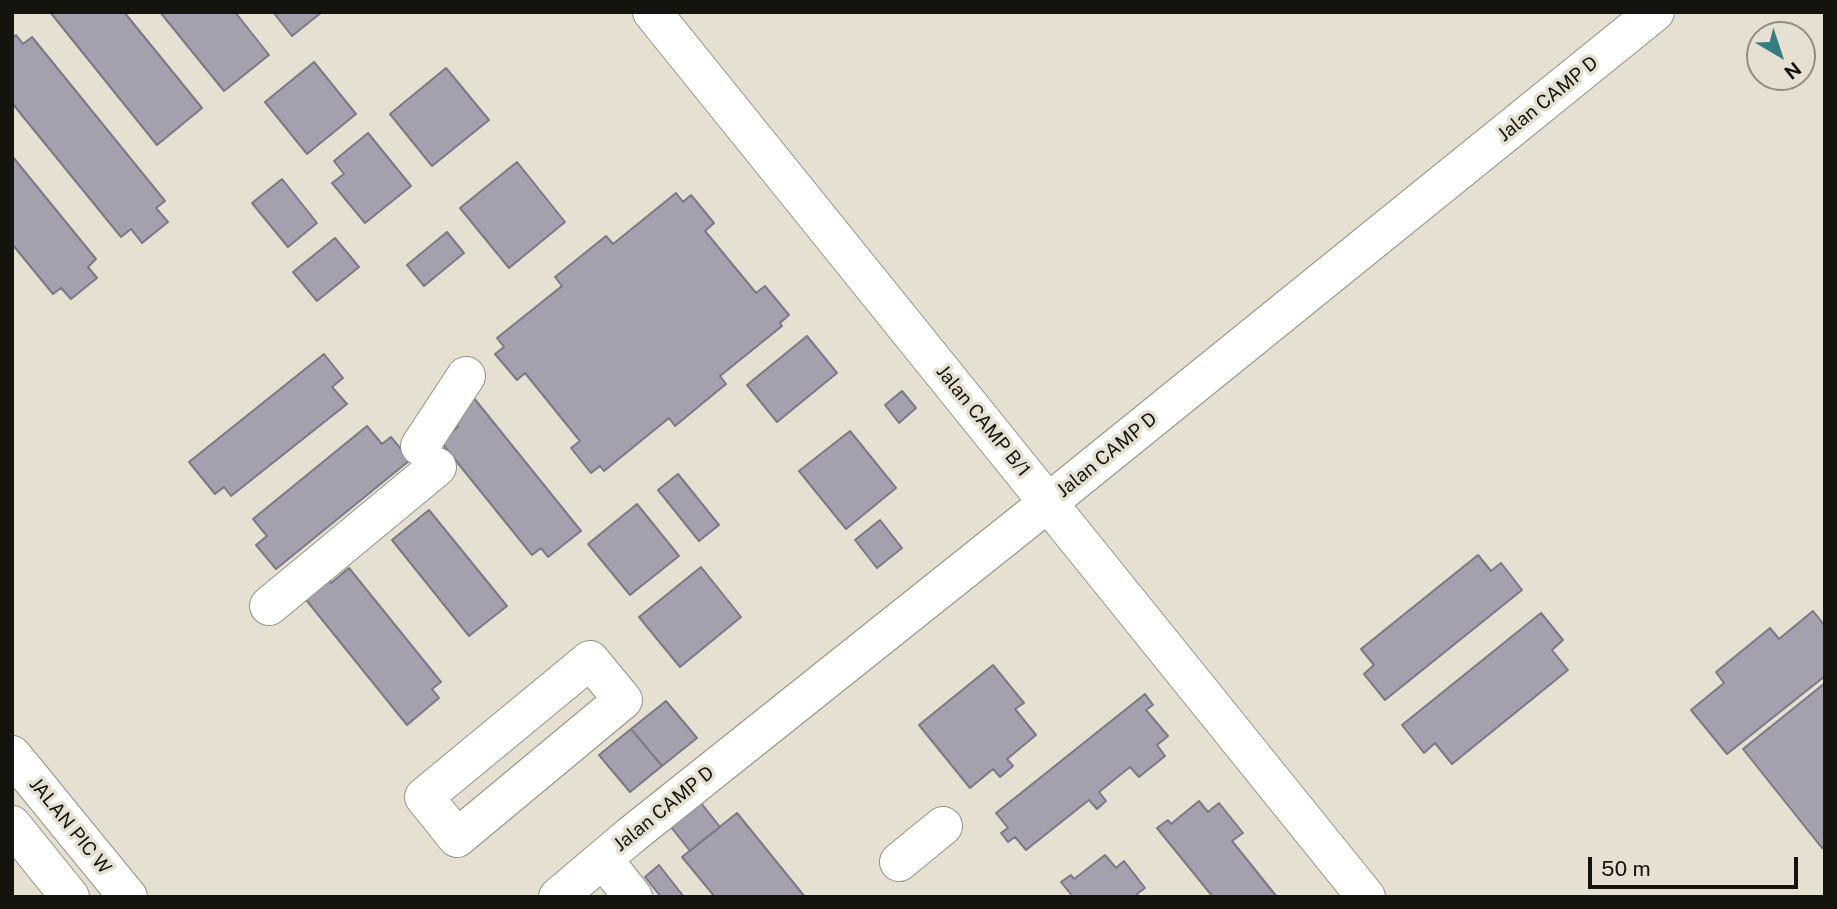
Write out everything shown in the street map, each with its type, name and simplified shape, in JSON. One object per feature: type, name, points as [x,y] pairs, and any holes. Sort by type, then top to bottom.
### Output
[{"type":"street","name":"Jalan CAMP B/1","points":[[652,12],[1366,897]]},
{"type":"street","name":"Jalan CAMP D","points":[[558,897],[1655,12]]},
{"type":"street","points":[[269,606],[428,456],[466,376]]},
{"type":"street","points":[[590,660],[624,700],[518,788],[457,838],[424,797],[590,660]]},
{"type":"street","name":"JALAN PIC W","points":[[12,755],[128,897]]},
{"type":"street","points":[[12,825],[70,897]]},
{"type":"street","points":[[899,862],[943,826]]},
{"type":"street","points":[[603,859],[633,897]]},
{"type":"building","points":[[50,12],[124,12],[202,108],[157,145]]},
{"type":"building","points":[[160,12],[235,12],[269,55],[224,91]]},
{"type":"building","points":[[273,12],[322,12],[292,36]]},
{"type":"building","points":[[16,35],[23,44],[32,37],[165,201],[156,208],[168,222],[142,243],[131,229],[121,237],[12,103],[12,38]]},
{"type":"building","points":[[314,62],[356,114],[307,154],[265,102]]},
{"type":"building","points":[[446,68],[489,120],[432,166],[390,114]]},
{"type":"building","points":[[368,133],[411,186],[365,223],[332,183],[344,174],[334,161]]},
{"type":"building","points":[[12,156],[96,259],[88,267],[97,278],[71,299],[61,288],[53,294],[12,244]]},
{"type":"building","points":[[517,162],[565,222],[509,268],[460,208]]},
{"type":"building","points":[[282,179],[317,223],[288,247],[252,203]]},
{"type":"building","points":[[676,193],[683,202],[691,195],[714,223],[705,231],[756,293],[765,286],[789,315],[780,323],[782,326],[720,376],[726,384],[675,426],[669,418],[604,471],[600,466],[591,473],[571,448],[580,441],[525,373],[517,380],[495,354],[504,347],[497,338],[562,286],[555,277],[606,236],[613,244]]},
{"type":"building","points":[[447,232],[464,253],[424,286],[407,265]]},
{"type":"building","points":[[335,238],[359,267],[317,301],[293,272]]},
{"type":"building","points":[[807,336],[837,373],[777,422],[747,385]]},
{"type":"building","points":[[324,354],[343,378],[332,387],[347,404],[231,496],[224,487],[215,494],[189,462]]},
{"type":"building","points":[[902,391],[916,408],[899,423],[885,405]]},
{"type":"building","points":[[473,397],[581,531],[548,557],[541,548],[532,555],[440,441],[458,427],[449,416]]},
{"type":"building","points":[[367,426],[382,444],[391,437],[410,460],[276,569],[256,545],[267,536],[253,519]]},
{"type":"building","points":[[850,431],[896,488],[846,529],[799,471]]},
{"type":"building","points":[[678,474],[719,525],[699,541],[658,490]]},
{"type":"building","points":[[637,504],[679,556],[630,595],[588,544]]},
{"type":"building","points":[[429,510],[507,606],[469,636],[392,540]]},
{"type":"building","points":[[880,520],[902,548],[877,568],[855,540]]},
{"type":"building","points":[[1478,555],[1491,571],[1501,563],[1522,590],[1385,700],[1364,674],[1374,665],[1361,649]]},
{"type":"building","points":[[701,567],[741,617],[680,667],[639,617]]},
{"type":"building","points":[[349,568],[441,682],[432,689],[439,698],[407,725],[299,591],[323,572],[331,583]]},
{"type":"building","points":[[1813,611],[1825,626],[1825,676],[1727,754],[1691,710],[1724,683],[1716,672],[1770,628],[1779,639]]},
{"type":"building","points":[[1541,613],[1563,640],[1552,650],[1568,670],[1452,764],[1435,743],[1424,753],[1402,725]]},
{"type":"building","points":[[993,665],[1024,703],[1015,709],[1036,735],[1007,759],[1013,766],[1000,777],[993,769],[970,788],[919,725]]},
{"type":"building","points":[[1825,683],[1825,845],[1822,848],[1743,749]]},
{"type":"building","points":[[1145,694],[1153,705],[1146,710],[1168,736],[1157,745],[1165,756],[1139,777],[1130,767],[1099,792],[1106,801],[1097,809],[1089,800],[1026,850],[1015,837],[1008,842],[1001,833],[1008,828],[996,813]]},
{"type":"building","points":[[666,701],[697,738],[662,766],[631,729]]},
{"type":"building","points":[[631,729],[662,766],[630,792],[599,755]]},
{"type":"building","points":[[1199,801],[1208,812],[1219,803],[1243,833],[1232,841],[1277,897],[1213,897],[1157,828],[1168,820],[1171,824]]},
{"type":"building","points":[[701,803],[720,827],[690,851],[671,827]]},
{"type":"building","points":[[737,813],[805,897],[715,897],[682,857]]},
{"type":"building","points":[[1105,855],[1116,868],[1124,861],[1145,888],[1137,894],[1139,897],[1073,897],[1061,882],[1071,875],[1074,879]]},
{"type":"building","points":[[659,865],[684,897],[661,897],[645,877]]}]
